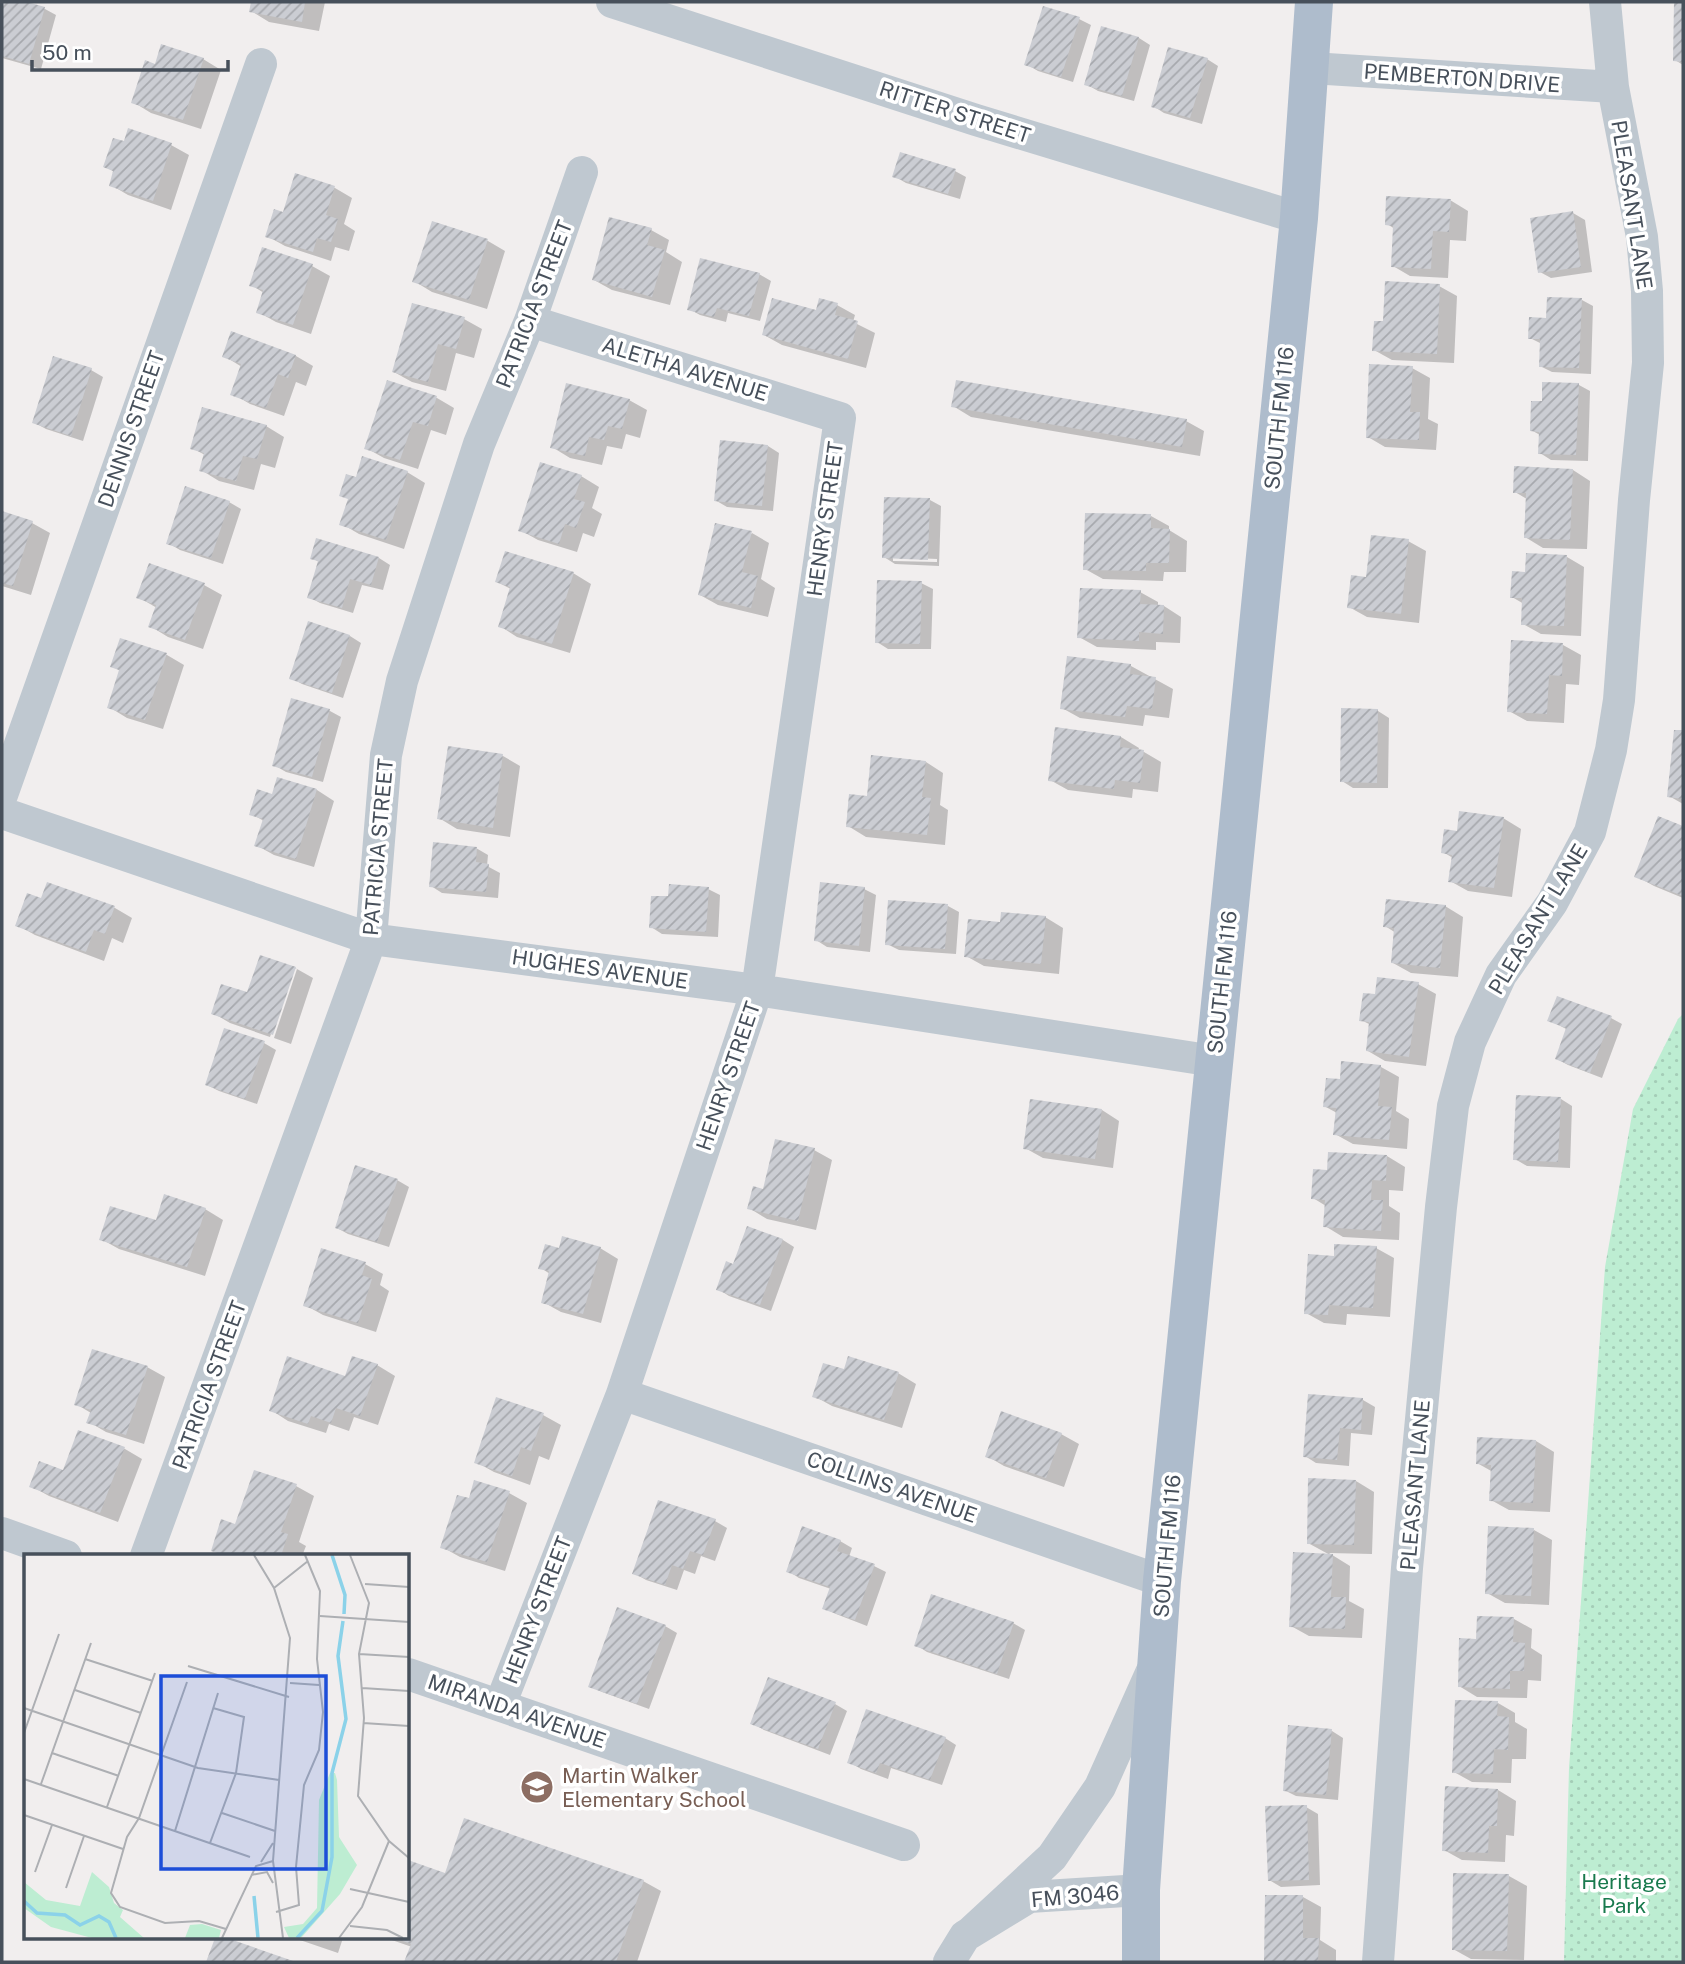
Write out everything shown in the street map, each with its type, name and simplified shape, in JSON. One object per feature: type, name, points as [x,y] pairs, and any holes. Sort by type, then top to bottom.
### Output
[{"type":"main road","name":"SOUTH FM 116","points":[[1141,1962],[1141,1891],[1162,1581],[1299,218],[1314,2]]},
{"type":"street","name":"RITTER STREET","points":[[612,2],[976,120],[1299,218]]},
{"type":"street","name":"PLEASANT LANE","points":[[1378,1962],[1409,1554],[1453,1106],[1470,1042],[1502,975],[1552,902],[1590,832],[1611,750],[1619,699],[1648,339],[1642,237],[1613,88],[1605,2]]},
{"type":"street","name":"DENNIS STREET","points":[[2,795],[261,64]]},
{"type":"street","name":"PEMBERTON DRIVE","points":[[1311,68],[1613,88]]},
{"type":"street","name":"PATRICIA STREET","points":[[147,1554],[371,939],[386,755],[402,681],[479,444],[530,321],[582,172]]},
{"type":"street","name":"ALETHA AVENUE","points":[[530,321],[840,418]]},
{"type":"street","name":"HENRY STREET","points":[[500,1705],[622,1394],[757,990],[840,418]]},
{"type":"street","name":"HUGHES AVENUE","points":[[2,813],[371,939],[757,990],[1214,1061]]},
{"type":"street","name":"COLLINS AVENUE","points":[[622,1394],[1162,1581]]},
{"type":"street","points":[[2,1533],[60,1554]]},
{"type":"street","points":[[971,1932],[1052,1857],[1100,1787],[1157,1659]]},
{"type":"street","name":"MIRANDA AVENUE","points":[[410,1675],[904,1845]]},
{"type":"street","name":"FM 3046","points":[[949,1962],[965,1936],[1029,1897],[1141,1891]]},
{"type":"green space","name":"Heritage Park","points":[[1683,1014],[1683,1962],[1564,1962],[1569,1768],[1605,1267],[1633,1109]]},
{"type":"building","points":[[4,2],[27,2],[45,7],[29,64],[2,56]]},
{"type":"building","points":[[251,2],[305,2],[302,22],[249,12]]},
{"type":"building","points":[[1674,2],[1683,2],[1683,62],[1673,61]]},
{"type":"building","points":[[1043,6],[1080,17],[1061,77],[1024,65]]},
{"type":"building","points":[[1101,26],[1139,37],[1122,96],[1084,85]]},
{"type":"building","points":[[161,44],[204,58],[183,120],[131,103],[145,60],[155,64]]},
{"type":"building","points":[[1168,47],[1208,58],[1190,118],[1151,107]]},
{"type":"building","points":[[128,128],[172,143],[153,201],[109,186],[113,171],[103,167],[113,138],[124,141]]},
{"type":"building","points":[[900,152],[956,169],[948,194],[892,177]]},
{"type":"building","points":[[295,173],[335,186],[326,215],[338,219],[331,242],[317,238],[313,252],[265,237],[274,209],[283,212]]},
{"type":"building","points":[[1386,196],[1451,199],[1449,232],[1433,231],[1431,269],[1391,267],[1393,226],[1385,225]]},
{"type":"building","points":[[1573,211],[1581,267],[1538,273],[1530,218]]},
{"type":"building","points":[[609,217],[652,228],[647,245],[665,250],[652,297],[592,280]]},
{"type":"building","points":[[432,221],[488,239],[469,300],[412,282]]},
{"type":"building","points":[[262,247],[313,264],[293,325],[256,313],[263,290],[249,286]]},
{"type":"building","points":[[700,258],[760,273],[749,316],[717,308],[714,317],[687,310]]},
{"type":"building","points":[[1385,281],[1440,284],[1437,354],[1372,351],[1374,321],[1383,321]]},
{"type":"building","points":[[1547,297],[1582,298],[1579,368],[1539,367],[1540,339],[1528,339],[1529,317],[1546,318]]},
{"type":"building","points":[[772,298],[816,310],[819,298],[838,303],[835,315],[858,321],[848,359],[762,335]]},
{"type":"building","points":[[412,303],[465,317],[456,349],[438,344],[428,382],[392,372]]},
{"type":"building","points":[[231,331],[296,355],[288,378],[278,374],[266,408],[230,395],[241,364],[222,357]]},
{"type":"building","points":[[53,356],[92,368],[71,436],[32,423]]},
{"type":"building","points":[[1369,364],[1413,366],[1410,412],[1420,412],[1419,440],[1366,438]]},
{"type":"building","points":[[387,380],[437,396],[428,426],[413,422],[400,460],[364,449]]},
{"type":"building","points":[[956,380],[1187,419],[1182,447],[951,407]]},
{"type":"building","points":[[1542,382],[1579,383],[1576,455],[1538,454],[1539,432],[1530,431],[1531,401],[1542,401]]},
{"type":"building","points":[[566,383],[630,399],[622,429],[608,426],[604,440],[589,437],[585,456],[550,448]]},
{"type":"building","points":[[202,407],[267,425],[257,459],[243,456],[236,481],[199,471],[204,453],[190,449]]},
{"type":"building","points":[[720,440],[768,445],[762,506],[714,501]]},
{"type":"building","points":[[362,456],[408,471],[386,540],[339,525],[348,499],[339,496],[346,474],[356,477]]},
{"type":"building","points":[[540,462],[582,475],[574,499],[585,502],[576,528],[565,524],[559,544],[518,531]]},
{"type":"building","points":[[1514,466],[1573,469],[1570,540],[1524,538],[1526,493],[1513,493]]},
{"type":"building","points":[[185,486],[230,501],[211,558],[166,544]]},
{"type":"building","points":[[884,497],[930,498],[928,560],[882,558]]},
{"type":"building","points":[[2,511],[33,521],[13,586],[2,583]]},
{"type":"building","points":[[1085,513],[1151,514],[1151,528],[1170,529],[1169,563],[1146,563],[1146,571],[1083,570]]},
{"type":"building","points":[[715,523],[752,531],[742,572],[758,576],[751,608],[698,595]]},
{"type":"building","points":[[1371,535],[1409,539],[1401,614],[1347,608],[1351,575],[1366,577]]},
{"type":"building","points":[[316,538],[379,557],[371,585],[350,579],[342,608],[307,598],[318,561],[310,559]]},
{"type":"building","points":[[505,551],[574,572],[552,644],[498,627],[510,587],[495,582]]},
{"type":"building","points":[[1526,553],[1567,555],[1564,626],[1521,625],[1522,598],[1510,598],[1512,571],[1525,572]]},
{"type":"building","points":[[149,563],[205,583],[185,640],[148,627],[156,605],[136,598]]},
{"type":"building","points":[[877,580],[922,581],[920,644],[875,643]]},
{"type":"building","points":[[1080,588],[1141,590],[1140,604],[1164,605],[1163,634],[1139,632],[1139,641],[1077,638]]},
{"type":"building","points":[[308,621],[350,635],[332,693],[289,679]]},
{"type":"building","points":[[120,638],[167,653],[145,720],[107,708],[119,670],[110,667]]},
{"type":"building","points":[[1511,640],[1563,643],[1562,676],[1549,675],[1547,714],[1507,712]]},
{"type":"building","points":[[1067,656],[1131,664],[1130,674],[1156,677],[1152,709],[1127,706],[1125,717],[1060,709]]},
{"type":"building","points":[[291,698],[330,709],[312,777],[272,766]]},
{"type":"building","points":[[1341,708],[1378,709],[1377,783],[1340,782]]},
{"type":"building","points":[[1055,727],[1121,736],[1120,747],[1144,750],[1140,783],[1115,780],[1114,789],[1048,781]]},
{"type":"building","points":[[1674,730],[1683,730],[1683,799],[1667,797]]},
{"type":"building","points":[[448,746],[503,754],[493,828],[437,819]]},
{"type":"building","points":[[871,755],[926,761],[922,797],[931,798],[927,835],[846,827],[849,794],[867,796]]},
{"type":"building","points":[[277,777],[317,789],[296,859],[254,846],[263,819],[249,815],[257,789],[272,794]]},
{"type":"building","points":[[1459,811],[1504,817],[1494,888],[1448,882],[1452,855],[1441,853],[1444,829],[1457,831]]},
{"type":"building","points":[[1658,816],[1683,826],[1683,896],[1634,877]]},
{"type":"building","points":[[433,842],[477,847],[476,862],[489,864],[486,892],[429,887]]},
{"type":"building","points":[[47,882],[115,906],[105,934],[94,930],[86,952],[15,926],[27,893],[41,898]]},
{"type":"building","points":[[820,882],[865,887],[859,946],[814,941]]},
{"type":"building","points":[[669,884],[709,887],[706,932],[649,928],[651,896],[668,896]]},
{"type":"building","points":[[1386,899],[1446,905],[1440,968],[1391,963],[1394,928],[1383,927]]},
{"type":"building","points":[[888,900],[948,904],[945,949],[885,945]]},
{"type":"building","points":[[1001,912],[1046,916],[1041,964],[964,957],[968,919],[1000,922]]},
{"type":"building","points":[[260,955],[296,967],[273,1035],[211,1014],[221,984],[247,992]]},
{"type":"building","points":[[1377,977],[1419,982],[1409,1057],[1366,1051],[1369,1022],[1359,1021],[1363,993],[1375,994]]},
{"type":"building","points":[[1557,996],[1612,1016],[1590,1073],[1555,1059],[1566,1028],[1547,1021]]},
{"type":"building","points":[[224,1028],[265,1041],[245,1099],[205,1085]]},
{"type":"building","points":[[1341,1061],[1381,1065],[1378,1106],[1392,1107],[1389,1140],[1333,1135],[1336,1108],[1323,1107],[1326,1078],[1340,1079]]},
{"type":"building","points":[[1516,1095],[1561,1097],[1558,1162],[1513,1160]]},
{"type":"building","points":[[1030,1099],[1102,1109],[1095,1159],[1023,1149]]},
{"type":"building","points":[[775,1139],[815,1148],[798,1221],[747,1209],[753,1186],[763,1189]]},
{"type":"building","points":[[1328,1152],[1387,1155],[1386,1181],[1372,1180],[1371,1200],[1383,1200],[1381,1231],[1323,1227],[1325,1200],[1311,1199],[1313,1169],[1327,1170]]},
{"type":"building","points":[[355,1165],[398,1179],[377,1242],[335,1228]]},
{"type":"building","points":[[164,1194],[206,1208],[187,1267],[99,1240],[110,1206],[156,1220]]},
{"type":"building","points":[[747,1226],[783,1239],[760,1305],[716,1290],[726,1261],[733,1264]]},
{"type":"building","points":[[562,1236],[601,1247],[583,1314],[541,1303],[549,1271],[538,1269],[545,1244],[559,1248]]},
{"type":"building","points":[[1334,1244],[1377,1246],[1373,1308],[1329,1305],[1328,1315],[1304,1314],[1308,1254],[1334,1256]]},
{"type":"building","points":[[321,1248],[366,1262],[362,1275],[372,1279],[358,1323],[303,1306]]},
{"type":"building","points":[[92,1349],[148,1366],[126,1435],[86,1423],[91,1410],[74,1405]]},
{"type":"building","points":[[287,1356],[345,1376],[352,1356],[378,1364],[360,1416],[336,1408],[331,1423],[311,1416],[308,1424],[269,1411]]},
{"type":"building","points":[[848,1356],[899,1372],[884,1420],[812,1397],[823,1363],[844,1369]]},
{"type":"building","points":[[1308,1394],[1363,1398],[1361,1430],[1340,1428],[1337,1460],[1303,1457]]},
{"type":"building","points":[[496,1397],[544,1413],[531,1451],[521,1447],[512,1476],[474,1463]]},
{"type":"building","points":[[1001,1411],[1062,1433],[1046,1478],[985,1457]]},
{"type":"building","points":[[78,1430],[125,1447],[100,1513],[29,1487],[39,1461],[63,1470]]},
{"type":"building","points":[[1477,1437],[1536,1440],[1533,1503],[1489,1501],[1491,1465],[1476,1464]]},
{"type":"building","points":[[254,1470],[297,1484],[281,1532],[288,1534],[282,1554],[221,1554],[211,1551],[221,1519],[235,1524]]},
{"type":"building","points":[[1308,1478],[1356,1480],[1354,1545],[1307,1544]]},
{"type":"building","points":[[474,1480],[510,1491],[487,1562],[440,1548],[457,1495],[469,1498]]},
{"type":"building","points":[[658,1500],[716,1519],[703,1555],[690,1551],[683,1569],[672,1565],[665,1585],[632,1574]]},
{"type":"building","points":[[802,1526],[841,1540],[837,1551],[875,1564],[855,1620],[822,1609],[830,1587],[786,1572]]},
{"type":"building","points":[[1488,1526],[1534,1528],[1531,1596],[1485,1594]]},
{"type":"building","points":[[1293,1552],[1333,1554],[1331,1597],[1346,1597],[1345,1629],[1289,1627]]},
{"type":"building","points":[[931,1594],[1014,1622],[997,1674],[914,1646]]},
{"type":"building","points":[[617,1607],[666,1625],[637,1704],[588,1687]]},
{"type":"building","points":[[1477,1616],[1514,1617],[1513,1642],[1525,1643],[1524,1671],[1510,1671],[1510,1689],[1458,1687],[1459,1638],[1476,1639]]},
{"type":"building","points":[[768,1677],[836,1702],[818,1749],[750,1724]]},
{"type":"building","points":[[1455,1700],[1498,1701],[1497,1716],[1509,1717],[1508,1750],[1494,1749],[1493,1774],[1452,1773]]},
{"type":"building","points":[[866,1709],[946,1737],[930,1780],[880,1763],[876,1773],[847,1763]]},
{"type":"building","points":[[1288,1725],[1332,1729],[1326,1795],[1283,1791]]},
{"type":"building","points":[[1445,1786],[1498,1789],[1497,1826],[1489,1826],[1488,1853],[1442,1851]]},
{"type":"building","points":[[1307,1805],[1309,1880],[1268,1881],[1265,1806]]},
{"type":"building","points":[[464,1818],[644,1880],[616,1962],[404,1962],[411,1944],[400,1940],[410,1940],[410,1861],[445,1873]]},
{"type":"building","points":[[1453,1873],[1509,1874],[1507,1951],[1452,1950]]},
{"type":"building","points":[[1265,1895],[1303,1895],[1303,1938],[1319,1938],[1318,1962],[1264,1962]]},
{"type":"building","points":[[214,1940],[233,1940],[296,1962],[206,1962]]},
{"type":"place","name":"Martin Walker Elementary School","points":[[537,1787]]}]
